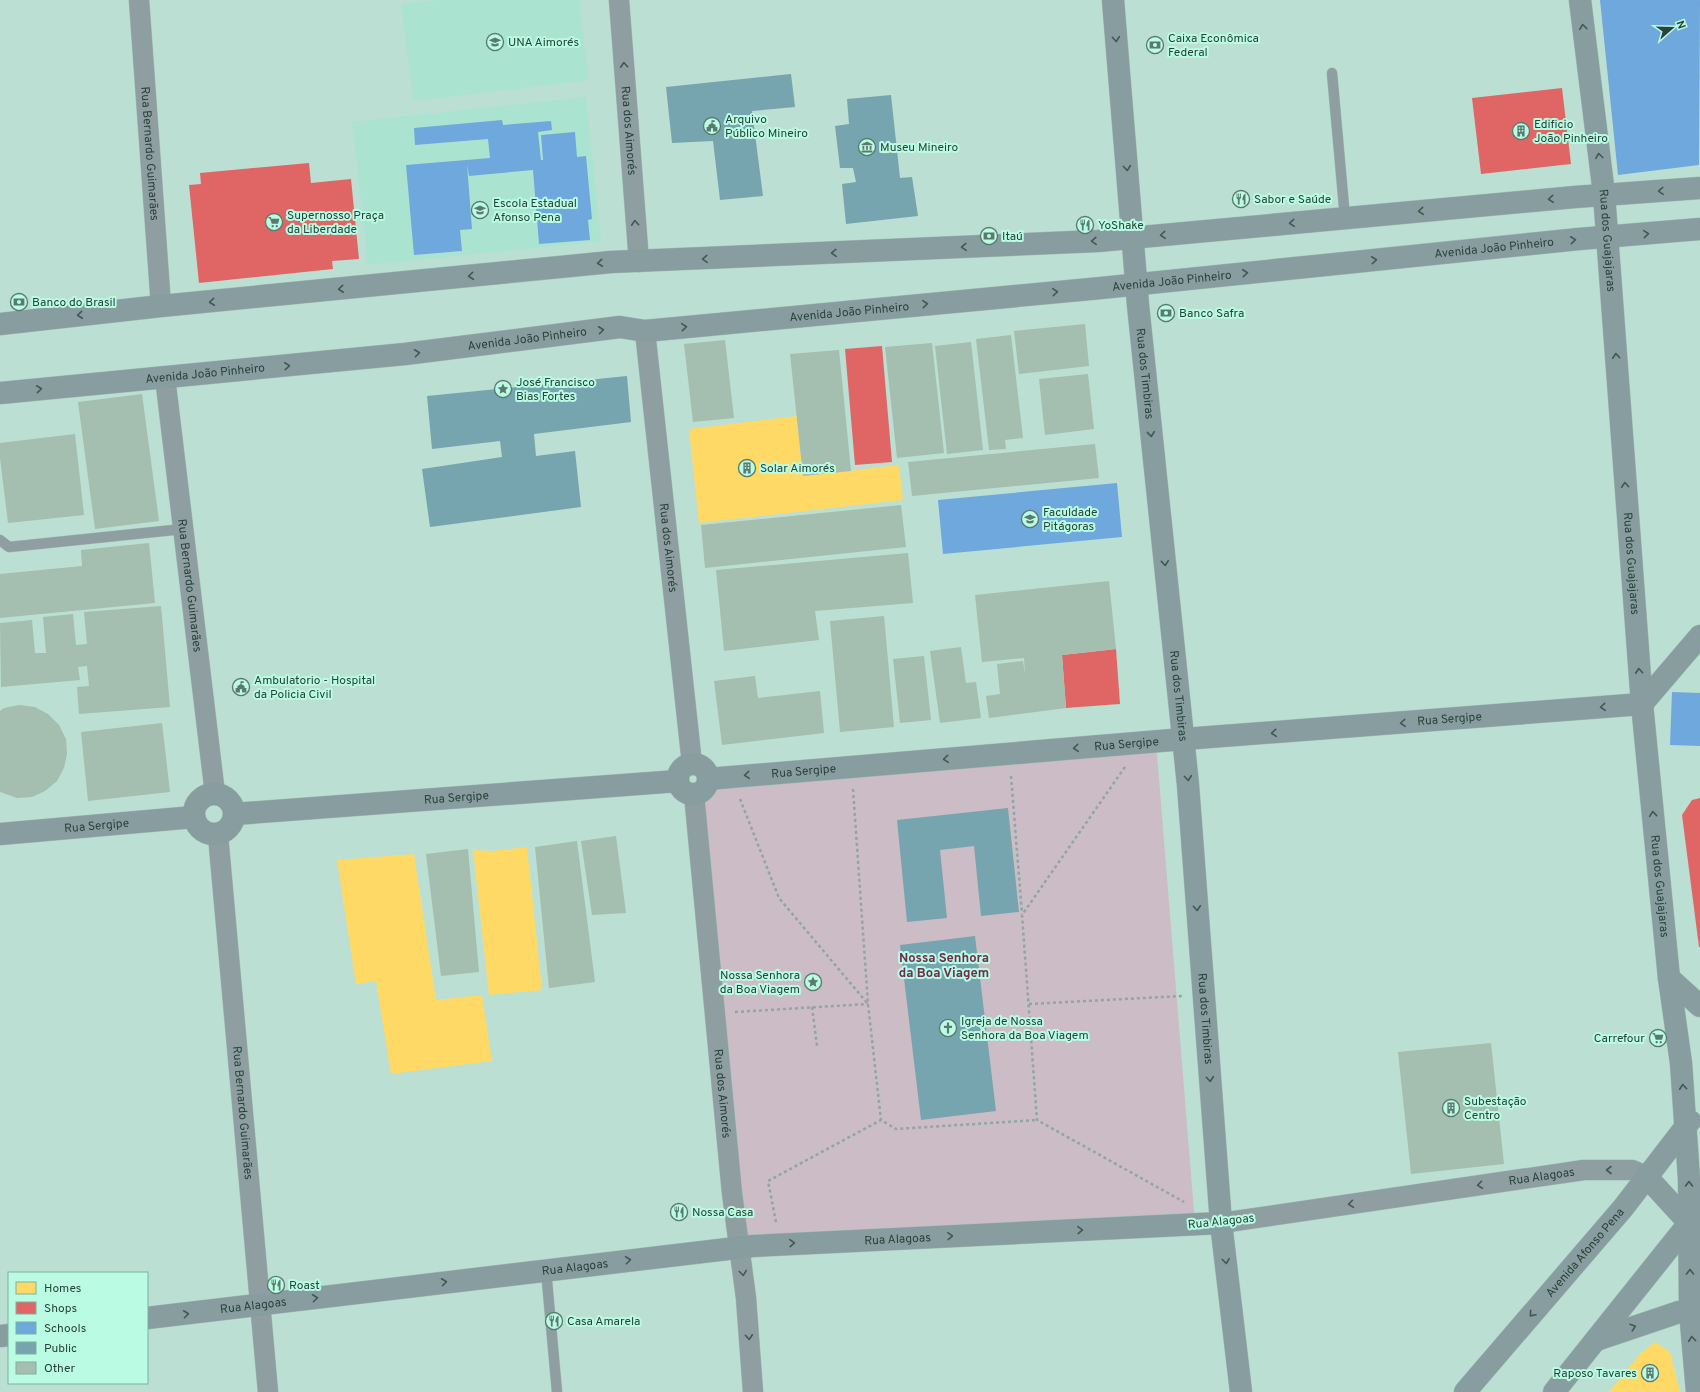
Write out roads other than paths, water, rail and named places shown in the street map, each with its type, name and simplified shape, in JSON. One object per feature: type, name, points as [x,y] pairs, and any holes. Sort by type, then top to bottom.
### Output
[{"type":"street","name":"Rua Bernardo Guimarães","points":[[139,0],[161,306]]},
{"type":"street","name":"Rua dos Aimorés","points":[[619,0],[639,262]]},
{"type":"street","name":"Rua dos Timbiras","points":[[1113,0],[1136,284],[1184,739],[1221,1223],[1242,1392]]},
{"type":"street","name":"Rua dos Guajajaras","points":[[1580,0],[1604,194],[1642,704],[1669,978],[1681,1063],[1690,1179],[1695,1216],[1697,1392]]},
{"type":"street","points":[[0,324],[161,306],[610,262],[639,262],[1133,238],[1695,185]]},
{"type":"street","name":"Avenida João Pinheiro","points":[[0,393],[406,354],[620,327],[646,331],[1700,229]]},
{"type":"street","name":"Rua dos Aimorés","points":[[646,331],[692,764]]},
{"type":"street","name":"Rua Bernardo Guimarães","points":[[165,377],[215,794]]},
{"type":"street","points":[[1642,704],[1700,636]]},
{"type":"street","name":"Rua Sergipe","points":[[234,814],[693,785],[731,776],[1642,704]]},
{"type":"street","points":[[692,764],[687,765],[680,771],[693,785]]},
{"type":"street","name":"Rua dos Aimorés","points":[[693,785],[714,1013],[739,1247],[746,1298],[753,1392]]},
{"type":"street","points":[[215,794],[223,796],[229,800],[233,806],[234,814],[234,820],[228,830],[218,835],[207,834],[198,827],[194,817],[194,811],[199,800],[204,796],[215,794]]},
{"type":"street","name":"Rua Sergipe","points":[[0,834],[194,817]]},
{"type":"street","name":"Rua Bernardo Guimarães","points":[[218,835],[268,1392]]},
{"type":"street","points":[[1669,978],[1700,1006]]},
{"type":"street","name":"Avenida Afonso Pena","points":[[1465,1392],[1623,1208],[1646,1176],[1700,1109]]},
{"type":"street","name":"Rua Alagoas","points":[[148,1318],[739,1247],[1221,1223],[1584,1170],[1632,1170],[1646,1176]]},
{"type":"street","points":[[1554,1392],[1695,1216],[1646,1176]]},
{"type":"street","points":[[1596,1340],[1668,1315],[1695,1312]]},
{"type":"lane","points":[[1332,73],[1345,218]]},
{"type":"lane","points":[[0,540],[8,547],[183,529]]},
{"type":"lane","points":[[546,1270],[557,1392]]},
{"type":"place","name":"UNA Aimorés","points":[[495,42]]},
{"type":"place","name":"Caixa Econômica Federal","points":[[1155,45]]},
{"type":"place","name":"Arquivo Público Mineiro","points":[[712,126]]},
{"type":"place","name":"Edificio João Pinheiro","points":[[1521,131]]},
{"type":"place","name":"Museu Mineiro","points":[[867,147]]},
{"type":"place","name":"Sabor e Saúde","points":[[1241,199]]},
{"type":"place","name":"Escola Estadual Afonso Pena","points":[[480,210]]},
{"type":"place","name":"Supernosso Praça da Liberdade","points":[[274,222]]},
{"type":"place","name":"YoShake","points":[[1085,225]]},
{"type":"place","name":"Itaú","points":[[989,236]]},
{"type":"place","name":"Banco do Brasil","points":[[19,302]]},
{"type":"place","name":"Banco Safra","points":[[1166,313]]},
{"type":"place","name":"José Francisco Bias Fortes","points":[[503,389]]},
{"type":"place","name":"Solar Aimorés","points":[[747,468]]},
{"type":"place","name":"Faculdade Pitágoras","points":[[1030,519]]},
{"type":"place","name":"Ambulatorio - Hospital da Policia Civil","points":[[241,687]]},
{"type":"place","name":"Nossa Senhora da Boa Viagem","points":[[813,982]]},
{"type":"place","name":"Igreja de Nossa Senhora da Boa Viagem","points":[[948,1028]]},
{"type":"place","name":"Carrefour","points":[[1658,1038]]},
{"type":"place","name":"Subestação Centro","points":[[1451,1108]]},
{"type":"place","name":"Nossa Casa","points":[[679,1212]]},
{"type":"place","name":"Roast","points":[[276,1285]]},
{"type":"place","name":"Casa Amarela","points":[[554,1321]]},
{"type":"place","name":"Raposo Tavares","points":[[1650,1373]]},
{"type":"district","name":"Nossa Senhora da Boa Viagem","points":[[944,964]]}]
